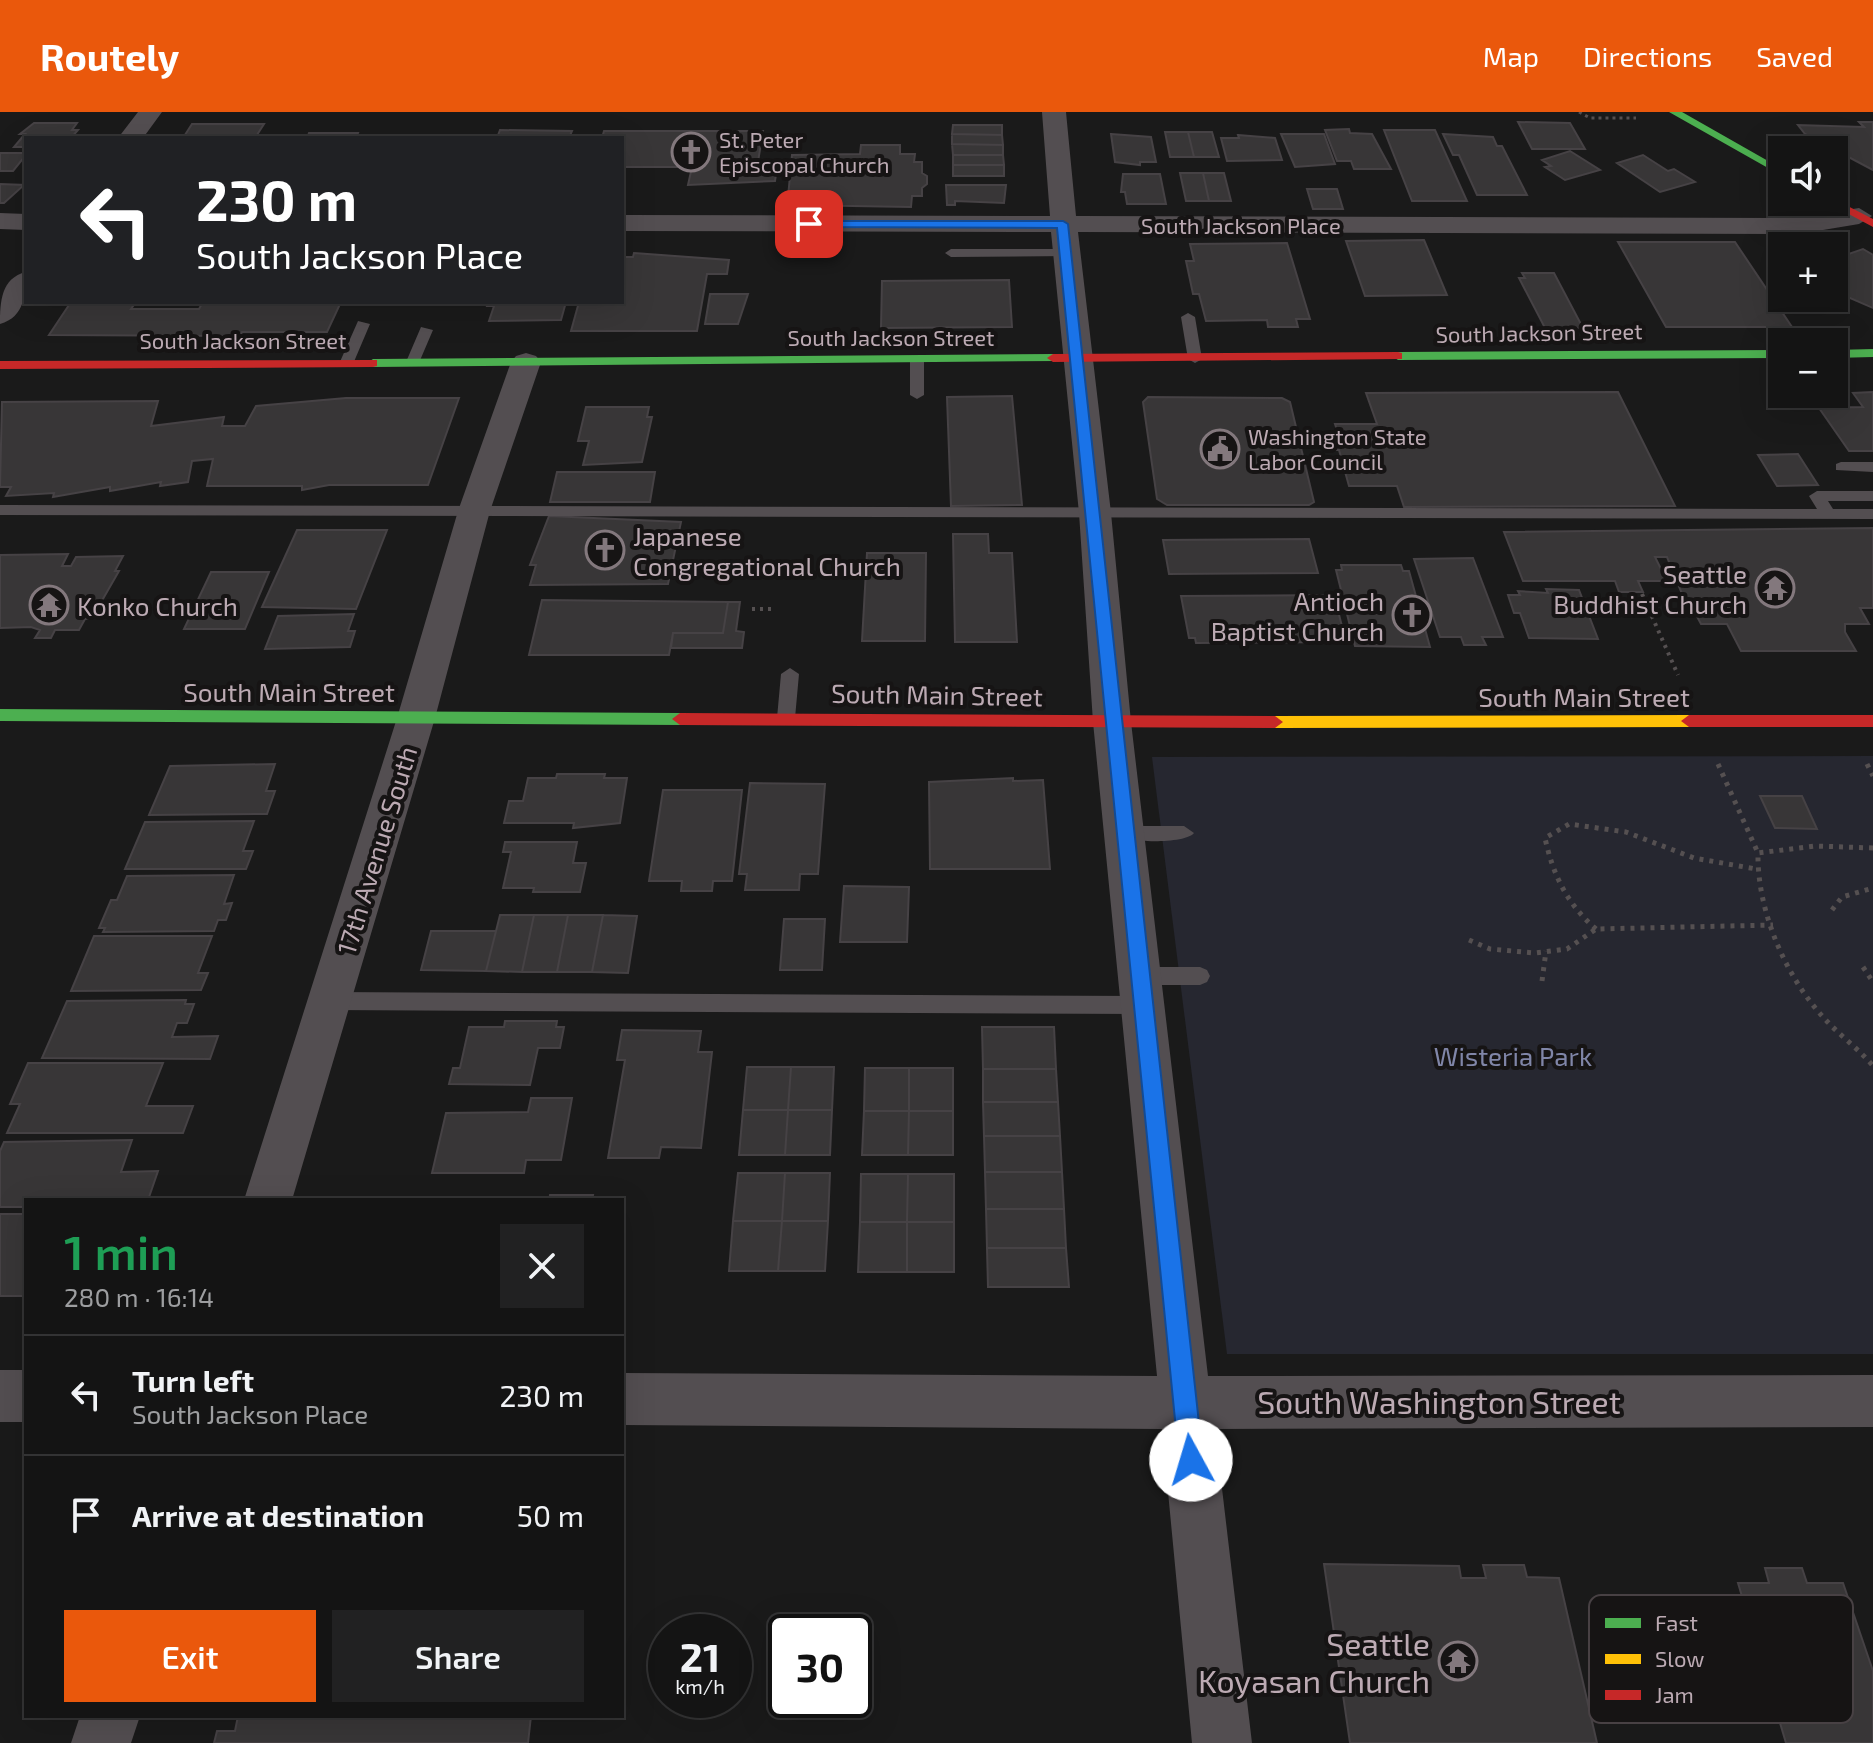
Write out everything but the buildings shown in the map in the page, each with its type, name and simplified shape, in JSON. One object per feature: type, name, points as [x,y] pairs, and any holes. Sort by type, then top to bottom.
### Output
[{"type":"main road","points":[[1674,112],[1768,165]]},
{"type":"main road","points":[[1848,210],[1866,220]]},
{"type":"main road","points":[[1848,354],[1873,353]]},
{"type":"main road","name":"South Jackson Street","points":[[0,365],[1768,354]]},
{"type":"main road","name":"South Main Street","points":[[0,715],[1112,722],[1873,721]]},
{"type":"street","points":[[132,136],[150,112]]},
{"type":"street","points":[[1054,112],[1064,239],[1095,513],[1112,722],[1222,1743]]},
{"type":"street","name":"South Jackson Place","points":[[624,223],[1064,239],[1784,226],[1866,220]]},
{"type":"street","points":[[0,221],[24,222]]},
{"type":"street","points":[[0,315],[24,283]]},
{"type":"street","name":"17th Avenue South","points":[[269,1198],[416,718],[474,511],[526,362]]},
{"type":"street","points":[[0,1396],[24,1396]]},
{"type":"street","name":"South Washington Street","points":[[624,1399],[1185,1403],[1873,1401]]},
{"type":"street","points":[[101,1743],[109,1718]]},
{"type":"lane","points":[[951,253],[1064,239]]},
{"type":"lane","points":[[1188,317],[1195,359]]},
{"type":"lane","points":[[346,364],[363,324]]},
{"type":"lane","points":[[413,362],[426,330]]},
{"type":"lane","points":[[917,360],[917,395]]},
{"type":"lane","points":[[1841,467],[1873,467]]},
{"type":"lane","points":[[1828,514],[1817,496],[1873,496]]},
{"type":"lane","points":[[0,510],[1873,514]]},
{"type":"lane","points":[[786,718],[790,674]]},
{"type":"lane","points":[[1125,833],[1184,833]]},
{"type":"lane","points":[[329,1001],[1141,991],[1200,976]]},
{"type":"path","points":[[1579,112],[1590,118],[1636,118]]},
{"type":"path","points":[[1642,594],[1678,675]]},
{"type":"path","points":[[752,609],[771,609]]},
{"type":"path","points":[[1718,764],[1758,853],[1756,869],[1784,953],[1817,1009],[1873,1066]]},
{"type":"path","points":[[1867,764],[1873,776]]},
{"type":"path","points":[[1596,929],[1572,910],[1551,870],[1545,838],[1569,824],[1626,832],[1694,858],[1756,869]]},
{"type":"path","points":[[1758,853],[1815,846],[1873,848]]},
{"type":"path","points":[[1832,910],[1842,897],[1873,888]]},
{"type":"path","points":[[1469,940],[1490,949],[1546,951],[1567,949],[1596,929],[1773,925]]},
{"type":"path","points":[[1542,981],[1546,951]]},
{"type":"path","points":[[1863,967],[1873,982]]},
{"type":"green space","name":"Wisteria Park","points":[[1873,756],[1873,1354],[1227,1354],[1152,757]]},
{"type":"traffic: fast","points":[[1674,112],[1768,165]]},
{"type":"traffic: fast","points":[[1848,354],[1873,353]]},
{"type":"traffic: fast","points":[[1398,356],[1768,354]]},
{"type":"traffic: fast","points":[[373,363],[1053,358]]},
{"type":"traffic: fast","points":[[0,715],[680,719]]},
{"type":"traffic: slow","points":[[1275,722],[1689,721]]},
{"type":"traffic: jam","points":[[1848,210],[1873,224]]},
{"type":"traffic: jam","points":[[1053,358],[1398,356]]},
{"type":"traffic: jam","points":[[0,365],[373,363]]},
{"type":"traffic: jam","points":[[680,719],[1275,722]]},
{"type":"traffic: jam","points":[[1689,721],[1873,721]]},
{"type":"place","name":"St. Peter Episcopal Church","points":[[691,152]]},
{"type":"place","name":"Washington State Labor Council","points":[[1220,449]]},
{"type":"place","name":"Japanese Congregational Church","points":[[605,550]]},
{"type":"place","name":"Seattle Buddhist Church","points":[[1775,588]]},
{"type":"place","name":"Konko Church","points":[[49,605]]},
{"type":"place","name":"Antioch Baptist Church","points":[[1412,615]]},
{"type":"place","name":"Seattle Koyasan Church","points":[[1458,1661]]},
{"type":"route","points":[[809,224],[1063,224],[1095,513],[1112,722],[1191,1460]]}]
